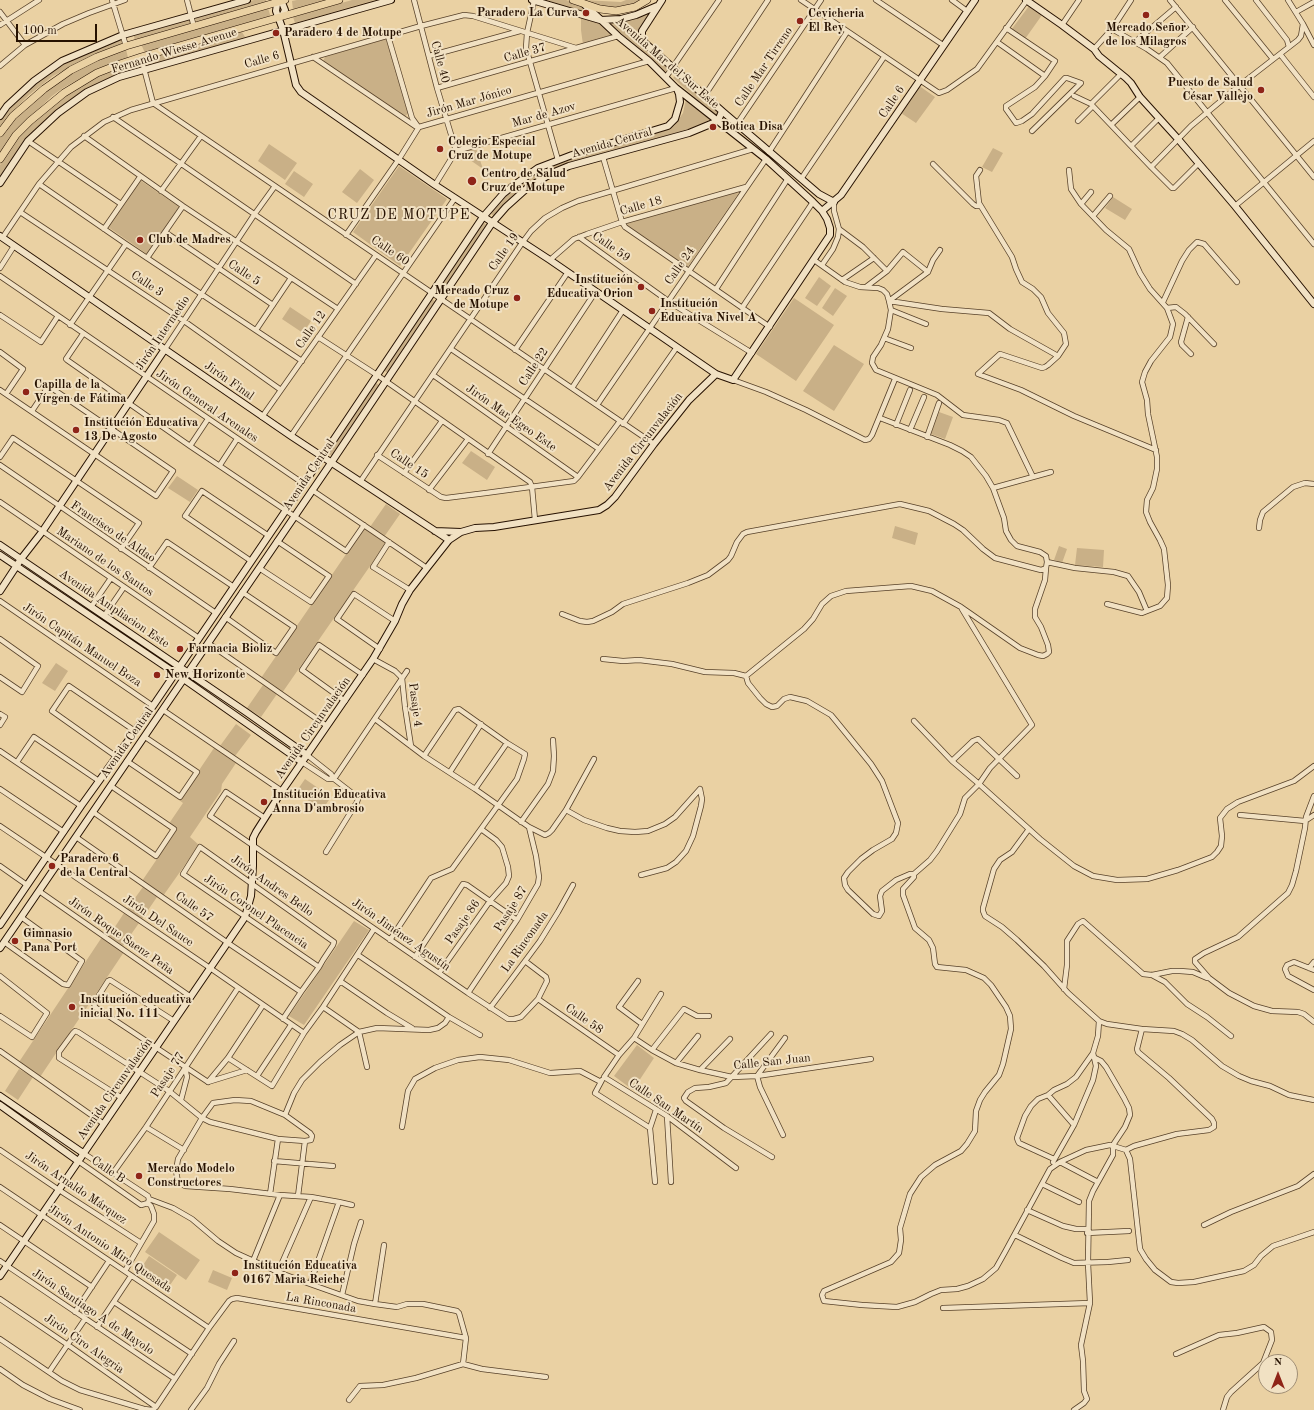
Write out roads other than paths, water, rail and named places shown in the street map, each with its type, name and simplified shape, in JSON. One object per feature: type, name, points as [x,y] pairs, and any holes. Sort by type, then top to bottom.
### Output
[{"type":"main road","name":"Fernando Wiesse Avenue","points":[[0,134],[21,108],[57,79],[97,57],[126,46],[283,0]]},
{"type":"main road","name":"Fernando Wiesse Avenue","points":[[0,159],[16,135],[25,125],[64,93],[97,73],[141,57],[339,0]]},
{"type":"main road","points":[[573,0],[608,10],[623,10],[636,7],[647,0]]},
{"type":"street","points":[[0,25],[39,0]]},
{"type":"street","points":[[0,66],[25,45],[63,24],[112,2],[125,0]]},
{"type":"street","points":[[187,0],[194,27]]},
{"type":"street","points":[[0,116],[7,106],[34,81],[62,61],[123,35],[247,0]]},
{"type":"street","points":[[283,0],[277,4],[276,11],[283,30],[296,85],[301,92],[435,185],[568,272],[716,374],[766,392],[806,410],[865,440],[869,439],[880,418],[895,379]]},
{"type":"street","name":"Fernando Wiesse Avenue","points":[[0,183],[28,141],[58,113],[87,92],[119,77],[391,0]]},
{"type":"street","name":"Calle 40","points":[[414,0],[437,88],[456,151]]},
{"type":"street","points":[[558,160],[526,48],[533,0],[600,20],[629,17],[646,11],[660,3]]},
{"type":"street","points":[[666,77],[719,0]]},
{"type":"street","points":[[705,95],[768,0]]},
{"type":"street","points":[[801,0],[938,93],[947,90],[974,72],[1026,0],[1094,49],[1099,56],[1131,83],[1140,97],[1236,206],[1314,304]]},
{"type":"street","name":"Calle Mar Tirreno","points":[[737,124],[821,0]]},
{"type":"street","points":[[876,0],[943,46]]},
{"type":"street","points":[[952,0],[967,10]]},
{"type":"street","name":"Calle 6","points":[[822,211],[841,195],[975,0]]},
{"type":"street","points":[[1062,25],[1079,0]]},
{"type":"street","points":[[1094,49],[1112,29],[1131,0]]},
{"type":"street","points":[[1170,0],[1314,177]]},
{"type":"street","points":[[1225,0],[1273,59]]},
{"type":"street","points":[[1256,0],[1287,40],[1289,47]]},
{"type":"street","points":[[1288,0],[1314,45]]},
{"type":"street","points":[[112,2],[126,46]]},
{"type":"street","points":[[1296,12],[1314,2]]},
{"type":"street","name":"Avenida Mar del Sur Este","points":[[660,3],[642,31],[642,37],[646,43],[800,179],[819,194],[834,202]]},
{"type":"street","name":"Avenida Mar del Sur Este","points":[[584,4],[618,36],[649,61],[676,88],[766,159],[822,211]]},
{"type":"street","points":[[1135,42],[1176,7]]},
{"type":"street","points":[[0,12],[25,45]]},
{"type":"street","name":"Calle 6","points":[[1,236],[39,184],[58,160],[71,147],[84,136],[112,117],[131,110],[421,26],[464,15],[576,48]]},
{"type":"street","points":[[1151,167],[1207,112],[1301,36],[1303,24]]},
{"type":"street","points":[[1160,58],[1192,27]]},
{"type":"street","points":[[1006,28],[1055,62],[1035,87],[1006,106],[1006,109],[1016,123],[1032,114],[1065,78],[1081,82],[1081,84],[1032,131]]},
{"type":"street","points":[[1112,29],[1167,63],[1314,244]]},
{"type":"street","points":[[429,56],[520,31]]},
{"type":"street","points":[[769,152],[847,32]]},
{"type":"street","points":[[388,36],[412,118],[418,128]]},
{"type":"street","name":"Calle 37","points":[[437,88],[618,36]]},
{"type":"street","points":[[997,42],[1045,76]]},
{"type":"street","points":[[1280,54],[1314,97]]},
{"type":"street","points":[[141,57],[153,103]]},
{"type":"street","points":[[800,179],[884,57]]},
{"type":"street","points":[[313,58],[418,128]]},
{"type":"street","name":"Jirón Mar Jónico","points":[[346,235],[399,159],[418,128],[649,61]]},
{"type":"street","points":[[1078,122],[1121,74]]},
{"type":"street","name":"Mar de Azov","points":[[456,151],[676,88]]},
{"type":"street","name":"Avenida Central","points":[[0,925],[81,806],[176,673],[483,217],[503,194],[538,168],[558,160],[668,126],[675,119],[680,102],[679,94],[676,88]]},
{"type":"street","points":[[1074,96],[1092,105],[1172,188],[1174,188],[1199,163]]},
{"type":"street","points":[[1111,125],[1140,97]]},
{"type":"street","name":"Calle 60","points":[[153,103],[654,444]]},
{"type":"street","name":"Avenida Mar del Sur Este","points":[[718,121],[722,111]]},
{"type":"street","points":[[112,117],[180,165],[356,284]]},
{"type":"street","points":[[1131,146],[1159,118]]},
{"type":"street","name":"Avenida Central","points":[[0,948],[331,463],[492,223],[516,198],[538,181],[552,173],[569,166],[689,133],[718,121]]},
{"type":"street","points":[[84,136],[140,177],[338,309]]},
{"type":"street","points":[[161,191],[201,136]]},
{"type":"street","points":[[28,141],[122,204]]},
{"type":"street","points":[[1236,206],[1314,141]]},
{"type":"street","name":"Calle 19","points":[[360,482],[522,243],[531,231],[545,218],[578,201],[753,149]]},
{"type":"street","points":[[435,185],[456,151]]},
{"type":"street","points":[[603,157],[622,222],[625,227],[770,327]]},
{"type":"street","name":"Calle 24","points":[[597,405],[668,300],[690,272],[766,159]]},
{"type":"street","points":[[933,164],[973,204],[980,206]]},
{"type":"street","points":[[980,170],[976,176],[980,206],[1012,257],[1022,282],[1033,289],[1041,297],[1048,313],[1064,332],[1066,338],[1065,347],[1058,356],[1042,368],[1000,354],[978,374],[1021,390],[1074,416],[1156,450]]},
{"type":"street","points":[[1069,170],[1071,189],[1081,204],[1106,230],[1129,249],[1140,273],[1150,288],[1163,302],[1174,324],[1170,337],[1151,361],[1142,382],[1147,400],[1148,414],[1156,450],[1157,469],[1153,488],[1147,500],[1146,512],[1164,549],[1168,585],[1167,598],[1160,606],[1148,611],[1138,612],[1107,604]]},
{"type":"street","points":[[104,229],[140,177]]},
{"type":"street","points":[[716,289],[787,180]]},
{"type":"street","points":[[39,184],[126,244],[302,361]]},
{"type":"street","name":"Jirón Intermedio","points":[[0,591],[112,429],[254,215],[275,186]]},
{"type":"street","name":"Calle 18","points":[[550,260],[565,246],[579,237],[622,222],[746,187]]},
{"type":"street","points":[[1081,204],[1091,192]]},
{"type":"street","points":[[1093,216],[1110,196]]},
{"type":"street","points":[[291,436],[455,198]]},
{"type":"street","points":[[742,308],[813,202]]},
{"type":"street","points":[[822,265],[833,249],[838,237],[839,229],[834,211],[834,202]]},
{"type":"street","points":[[147,258],[183,206]]},
{"type":"street","points":[[733,380],[770,327],[830,235],[827,219],[822,211]]},
{"type":"street","name":"Calle 3","points":[[20,212],[184,321],[281,390]]},
{"type":"street","points":[[839,229],[863,247],[887,271]]},
{"type":"street","name":"Calle 5","points":[[165,232],[273,305]]},
{"type":"street","name":"Jirón Final","points":[[1,236],[262,417],[449,540]]},
{"type":"street","name":"Calle 59","points":[[579,237],[668,300],[752,353]]},
{"type":"street","points":[[1163,302],[1182,261],[1189,250],[1197,242],[1204,244],[1237,282]]},
{"type":"street","points":[[70,325],[126,244]]},
{"type":"street","points":[[0,268],[14,246]]},
{"type":"street","points":[[889,301],[928,272],[940,250]]},
{"type":"street","points":[[866,287],[887,271],[903,252],[928,272]]},
{"type":"street","name":"Calle 12","points":[[262,417],[376,255]]},
{"type":"street","points":[[842,280],[874,258]]},
{"type":"street","points":[[814,260],[842,280],[853,285],[878,288],[887,294],[891,310],[888,329],[873,358],[872,363],[876,370],[937,395],[963,415],[999,420],[1007,423],[1033,477]]},
{"type":"street","points":[[515,350],[568,272]]},
{"type":"street","name":"Jirón General Arenales","points":[[0,276],[304,484]]},
{"type":"street","points":[[256,330],[291,278]]},
{"type":"street","name":"Calle 22","points":[[488,454],[596,291]]},
{"type":"street","points":[[889,301],[942,309],[989,313],[1010,329],[1058,356]]},
{"type":"street","points":[[1167,308],[1176,307],[1188,317],[1214,344]]},
{"type":"street","points":[[572,388],[623,310]]},
{"type":"street","points":[[891,310],[926,324]]},
{"type":"street","points":[[0,315],[41,342],[58,316]]},
{"type":"street","points":[[1188,317],[1182,344],[1191,354]]},
{"type":"street","points":[[83,334],[66,360],[190,446],[346,551],[364,525]]},
{"type":"street","points":[[318,337],[377,375],[530,482],[532,487],[535,520]]},
{"type":"street","points":[[884,338],[911,348]]},
{"type":"street","points":[[578,477],[599,449],[622,423],[678,347]]},
{"type":"street","points":[[451,349],[599,449]]},
{"type":"street","points":[[0,352],[23,369],[6,394]]},
{"type":"street","name":"Avenida Circunvalación","points":[[0,1276],[245,917],[249,906],[252,884],[253,838],[282,791],[380,649],[410,590],[449,540],[462,532],[474,528],[494,527],[599,510],[614,497],[689,400],[716,374]]},
{"type":"street","name":"Jirón Mar Egeo Este","points":[[433,375],[578,477]]},
{"type":"street","points":[[0,390],[156,496],[173,471],[49,387],[32,411]]},
{"type":"street","points":[[896,425],[910,390]]},
{"type":"street","points":[[910,430],[924,397]]},
{"type":"street","points":[[927,437],[939,403]]},
{"type":"street","points":[[746,676],[804,629],[813,619],[822,604],[831,596],[846,591],[911,586],[932,591],[962,607],[1020,648],[1043,656],[1049,652],[1041,627],[1035,617],[1035,608],[1045,580],[1047,562],[1046,556],[1040,552],[1017,546],[1011,540],[1006,531],[1004,518],[994,488],[971,457],[950,445],[880,418]]},
{"type":"street","points":[[190,446],[208,419]]},
{"type":"street","points":[[404,473],[442,421]]},
{"type":"street","points":[[0,457],[13,438],[139,523],[121,549]]},
{"type":"street","points":[[220,466],[237,439]]},
{"type":"street","points":[[430,490],[468,439]]},
{"type":"street","name":"Calle 15","points":[[377,455],[430,490],[446,498],[574,481],[578,477]]},
{"type":"street","name":"Francisco de Aldao","points":[[0,465],[216,613]]},
{"type":"street","points":[[994,488],[1051,472]]},
{"type":"street","points":[[1259,528],[1263,512],[1293,487],[1305,483],[1314,484]]},
{"type":"street","points":[[312,490],[427,568]]},
{"type":"street","points":[[251,562],[185,516],[202,491],[269,536]]},
{"type":"street","name":"Mariano de los Santos","points":[[0,502],[199,638]]},
{"type":"street","points":[[562,614],[587,622],[593,621],[612,612],[622,604],[708,575],[728,560],[737,542],[743,534],[747,532],[900,504],[929,511],[949,521],[963,530],[995,558],[1041,570],[1046,568]]},
{"type":"street","points":[[434,531],[462,532]]},
{"type":"street","points":[[259,568],[311,602],[329,576],[277,541]]},
{"type":"street","points":[[149,568],[167,542],[234,587]]},
{"type":"street","points":[[389,542],[373,567],[410,590]]},
{"type":"street","name":"Avenida Ampliacion Este","points":[[0,545],[188,672],[307,755],[331,774],[334,779]]},
{"type":"street","name":"Avenida Ampliacion Este","points":[[0,554],[176,673],[302,762],[328,779],[334,779]]},
{"type":"street","points":[[1047,562],[1074,568],[1114,572],[1128,576],[1139,592],[1148,611]]},
{"type":"street","points":[[91,607],[111,578]]},
{"type":"street","points":[[104,616],[124,587]]},
{"type":"street","points":[[225,617],[276,653],[294,628],[242,592]]},
{"type":"street","points":[[380,649],[337,619],[354,594],[395,621]]},
{"type":"street","name":"Jirón Capitán Manuel Boza","points":[[0,601],[153,706]]},
{"type":"street","points":[[962,607],[1032,725],[999,759],[979,784],[965,798],[960,814],[937,850],[930,860],[914,874],[914,877],[903,889],[903,895],[915,928],[929,940],[933,948],[935,964],[937,967],[966,970],[984,978],[991,985],[1006,1007],[1010,1016],[1011,1029],[999,1075],[985,1092],[976,1111],[975,1131],[961,1151],[934,1166],[921,1177],[910,1194],[900,1228],[901,1240],[899,1253],[891,1262],[824,1291],[822,1295],[824,1301],[862,1305],[897,1306],[916,1302],[941,1290],[957,1289],[968,1286],[983,1279],[996,1268],[1015,1235],[1054,1159],[1074,1125],[1093,1080],[1096,1066],[1093,1053]]},
{"type":"street","points":[[0,639],[38,666],[22,692],[0,677]]},
{"type":"street","points":[[208,643],[327,726]]},
{"type":"street","points":[[345,701],[302,670],[319,645],[362,675]]},
{"type":"street","name":"Pasaje 4","points":[[373,659],[395,671],[402,678],[411,746]]},
{"type":"street","points":[[603,659],[623,661],[639,660],[672,664],[705,672],[734,673],[746,676]]},
{"type":"street","points":[[326,852],[358,802],[356,796],[334,779],[407,671]]},
{"type":"street","points":[[746,676],[748,683],[760,698],[772,707],[777,706],[784,699],[790,697],[807,702],[831,715],[861,751],[882,781],[898,823],[896,833],[892,839],[872,850],[848,872],[844,878],[845,885],[848,890],[873,914],[879,916],[882,911],[880,896],[882,891],[896,880],[910,874],[914,874]]},
{"type":"street","points":[[117,757],[52,711],[69,686],[135,731]]},
{"type":"street","points":[[390,940],[431,878],[452,869],[498,806],[517,779],[525,754],[459,709],[455,710],[424,756]]},
{"type":"street","points":[[163,710],[282,791]]},
{"type":"street","points":[[0,714],[5,717],[0,725]]},
{"type":"street","points":[[375,719],[424,756],[475,789],[528,828],[545,835],[549,833],[566,810],[594,759]]},
{"type":"street","points":[[914,721],[952,761],[1029,829],[1074,866],[1087,874],[1117,880],[1147,880],[1212,857],[1221,846],[1222,836],[1220,818],[1228,809],[1238,802],[1294,781],[1314,766]]},
{"type":"street","points":[[450,772],[481,724]]},
{"type":"street","points":[[17,762],[34,737],[99,781]]},
{"type":"street","points":[[128,761],[180,797],[197,772],[145,737]]},
{"type":"street","points":[[952,761],[977,739],[981,741],[1017,776]]},
{"type":"street","points":[[520,822],[548,784],[553,771],[553,740]]},
{"type":"street","points":[[475,789],[507,743]]},
{"type":"street","points":[[0,751],[81,806]]},
{"type":"street","points":[[93,812],[156,856],[174,829],[111,786]]},
{"type":"street","points":[[0,790],[64,832]]},
{"type":"street","points":[[566,810],[584,820],[607,828],[635,832],[648,830],[665,824],[675,817],[700,790],[702,799],[701,806],[693,836],[686,851],[668,868],[642,875]]},
{"type":"street","name":"Jirón Jiménez Agustín","points":[[265,818],[226,792],[210,816],[508,1019],[521,1017],[538,998],[547,979],[525,960]]},
{"type":"street","points":[[1314,796],[1308,808],[1296,871],[1290,889],[1283,898],[1266,911],[1238,937],[1204,953],[1196,959],[1195,963],[1209,978],[1229,993],[1254,1006],[1272,1011],[1298,1012],[1304,1014],[1314,1022]]},
{"type":"street","points":[[1240,815],[1305,821],[1314,815]]},
{"type":"street","name":"Jirón Del Sauce","points":[[0,826],[304,1033]]},
{"type":"street","name":"Pasaje 87","points":[[468,993],[517,920],[538,884],[539,877],[536,856],[528,828]]},
{"type":"street","name":"Pasaje 86","points":[[439,973],[490,901],[506,883],[509,876],[508,866],[502,847],[496,840],[481,829]]},
{"type":"street","points":[[1029,829],[1012,852],[1000,860],[995,866],[992,872],[983,912],[985,916],[1002,927],[1044,966],[1064,989],[1099,1021],[1107,1024],[1142,1029],[1174,1031],[1192,1040],[1222,1066],[1239,1076],[1270,1086],[1289,1095],[1314,1100]]},
{"type":"street","name":"Calle 57","points":[[76,837],[301,992]]},
{"type":"street","name":"Jirón Andres Bello","points":[[200,847],[333,941],[333,945],[319,967]]},
{"type":"street","name":"Jirón Coronel Placencia","points":[[200,847],[183,874],[319,967]]},
{"type":"street","points":[[0,866],[27,885]]},
{"type":"street","points":[[415,957],[463,884],[467,885],[517,920]]},
{"type":"street","name":"La Rinconada","points":[[490,1008],[540,941],[558,912],[572,884]]},
{"type":"street","name":"Jirón Roque Saenz Peña","points":[[39,891],[191,997]]},
{"type":"street","points":[[4,942],[63,984],[68,985],[82,963],[81,960],[21,917]]},
{"type":"street","points":[[1064,989],[1067,965],[1067,941],[1078,924],[1083,921],[1143,974],[1152,975],[1180,971],[1192,972],[1209,978]]},
{"type":"street","points":[[228,1058],[272,1086],[304,1033],[358,955],[374,929]]},
{"type":"street","points":[[358,955],[449,1017],[480,1035]]},
{"type":"street","points":[[1314,962],[1312,969],[1294,962],[1286,967],[1285,972],[1294,980],[1314,990]]},
{"type":"street","points":[[283,1019],[319,967]]},
{"type":"street","points":[[1152,975],[1165,982],[1187,1004],[1207,1017],[1231,1036]]},
{"type":"street","points":[[0,976],[46,1011],[47,1015],[33,1036],[30,1036],[0,1016]]},
{"type":"street","points":[[174,1021],[112,981],[108,981],[94,1003],[95,1007],[208,1082]]},
{"type":"street","points":[[340,981],[413,1029]]},
{"type":"street","points":[[638,981],[619,1007],[642,1024]]},
{"type":"street","name":"Pasaje 77","points":[[113,1173],[146,1127],[238,988]]},
{"type":"street","points":[[650,1128],[595,1093],[604,1077],[634,1038],[661,994]]},
{"type":"street","name":"Calle 58","points":[[538,998],[619,1056]]},
{"type":"street","points":[[208,1082],[228,1058],[263,1005]]},
{"type":"street","points":[[323,1007],[359,1032],[367,1067]]},
{"type":"street","points":[[652,1050],[684,1009],[697,1016],[709,1016]]},
{"type":"street","points":[[285,1115],[294,1093],[302,1080],[330,1054],[359,1032],[377,1028],[429,1030],[438,1028],[445,1023],[449,1017]]},
{"type":"street","points":[[1054,1159],[1019,1143],[1017,1138],[1027,1110],[1038,1099],[1067,1084],[1076,1077],[1093,1053],[1098,1036],[1099,1021]]},
{"type":"street","points":[[257,1076],[291,1025]]},
{"type":"street","points":[[1050,1169],[1060,1162],[1086,1150],[1113,1145],[1126,1150],[1134,1146],[1177,1134],[1209,1130],[1214,1127],[1212,1119],[1164,1073],[1138,1052],[1137,1049],[1142,1029]]},
{"type":"street","points":[[122,1098],[59,1058],[59,1052],[75,1031],[169,1091],[202,1118],[210,1122],[278,1139],[305,1141],[311,1140],[312,1136],[285,1115],[251,1101],[235,1100],[213,1103],[202,1118],[178,1159],[176,1171],[178,1182],[185,1186],[311,1197],[352,1206]]},
{"type":"street","points":[[771,1034],[726,1083],[694,1088],[688,1092],[684,1098],[724,1128],[772,1157]]},
{"type":"street","points":[[676,1063],[698,1036]]},
{"type":"street","name":"Calle San Juan","points":[[634,1038],[676,1063],[732,1077],[757,1076],[871,1059]]},
{"type":"street","points":[[783,1135],[760,1086],[757,1076],[785,1038]]},
{"type":"street","points":[[700,1070],[730,1039]]},
{"type":"street","points":[[0,1051],[104,1124]]},
{"type":"street","points":[[402,1127],[408,1091],[415,1079],[435,1068],[458,1060],[480,1057],[509,1060],[550,1073],[580,1071],[601,1082]]},
{"type":"street","points":[[1074,1410],[1087,1399],[1084,1391],[1081,1345],[1090,1303],[1087,1231],[1089,1201],[1113,1155],[1113,1145],[1125,1127],[1130,1115],[1129,1108],[1106,1067],[1101,1061],[1095,1058]]},
{"type":"street","points":[[181,1100],[187,1077],[185,1067]]},
{"type":"street","points":[[208,1082],[247,1070]]},
{"type":"street","name":"Calle San Martín","points":[[604,1077],[667,1116],[736,1168]]},
{"type":"street","points":[[1048,1095],[1074,1125]]},
{"type":"street","points":[[0,1096],[83,1153]]},
{"type":"street","points":[[7,1100],[1,1106],[78,1161]]},
{"type":"street","points":[[655,1182],[650,1128],[656,1110]]},
{"type":"street","points":[[667,1116],[672,1182]]},
{"type":"street","points":[[146,1127],[184,1150]]},
{"type":"street","points":[[270,1194],[278,1139]]},
{"type":"street","points":[[298,1196],[305,1141]]},
{"type":"street","name":"Jirón Arnaldo Márquez","points":[[0,1150],[58,1190],[141,1243]]},
{"type":"street","points":[[1126,1150],[1131,1165],[1140,1249],[1155,1270],[1171,1282],[1194,1282],[1244,1271],[1254,1265],[1269,1249],[1314,1232]]},
{"type":"street","name":"Calle B","points":[[78,1161],[141,1205],[149,1201],[148,1196],[83,1153]]},
{"type":"street","points":[[274,1161],[333,1166]]},
{"type":"street","points":[[1060,1162],[1098,1182]]},
{"type":"street","points":[[1204,1226],[1231,1212],[1298,1186],[1314,1174]]},
{"type":"street","points":[[1042,1184],[1079,1202]]},
{"type":"street","name":"Jirón Antonio Miro Quesada","points":[[0,1187],[209,1328]]},
{"type":"street","points":[[253,1261],[280,1195]]},
{"type":"street","points":[[278,1272],[311,1197]]},
{"type":"street","points":[[125,1271],[155,1217],[149,1201]]},
{"type":"street","points":[[149,1201],[173,1208],[192,1219],[218,1241],[236,1253],[278,1272],[310,1284],[358,1301],[397,1307],[407,1304],[423,1304],[456,1311],[459,1313],[466,1338],[463,1364]]},
{"type":"street","points":[[310,1284],[339,1202]]},
{"type":"street","points":[[1027,1210],[1063,1226],[1076,1229],[1087,1231],[1129,1231]]},
{"type":"street","points":[[342,1295],[354,1244],[362,1222]]},
{"type":"street","points":[[0,1225],[92,1287]]},
{"type":"street","points":[[1015,1235],[1068,1261],[1088,1263],[1128,1260]]},
{"type":"street","points":[[375,1304],[384,1245]]},
{"type":"street","name":"Jirón Santiago A de Mayolo","points":[[0,1261],[175,1379]]},
{"type":"street","points":[[75,1312],[109,1261]]},
{"type":"street","points":[[97,1327],[131,1276]]},
{"type":"street","name":"La Rinconada","points":[[156,1407],[229,1301],[237,1298],[466,1338]]},
{"type":"street","name":"Jirón Ciro Alegria","points":[[0,1299],[156,1407]]},
{"type":"street","points":[[114,1302],[192,1354]]},
{"type":"street","points":[[943,1308],[1090,1303]]},
{"type":"street","points":[[49,1372],[85,1319]]},
{"type":"street","points":[[1176,1354],[1220,1335],[1264,1327],[1271,1332],[1272,1340],[1263,1363],[1231,1392],[1227,1397],[1223,1410]]},
{"type":"street","points":[[0,1340],[62,1381],[80,1390],[144,1409],[152,1410],[156,1407]]},
{"type":"street","points":[[191,1410],[207,1388],[219,1364],[234,1341]]},
{"type":"street","points":[[349,1400],[360,1386],[383,1385],[416,1378],[463,1364],[482,1369],[546,1377]]},
{"type":"street","points":[[0,1370],[23,1385],[50,1399],[80,1410]]},
{"type":"place","name":"Paradero La Curva","points":[[586,13]]},
{"type":"place","name":"Mercado Señor de los Milagros","points":[[1146,15]]},
{"type":"place","name":"Cevicheria El Rey","points":[[800,21]]},
{"type":"place","name":"Paradero 4 de Motupe","points":[[276,33]]},
{"type":"place","name":"Puesto de Salud César Vallejo","points":[[1261,90]]},
{"type":"place","name":"Botica Disa","points":[[713,127]]},
{"type":"place","name":"Colegio Especial Cruz de Motupe","points":[[440,149]]},
{"type":"place","name":"Centro de Salud Cruz de Motupe","points":[[472,181]]},
{"type":"place","name":"Club de Madres","points":[[140,240]]},
{"type":"place","name":"Institución Educativa Orion","points":[[641,287]]},
{"type":"place","name":"Mercado Cruz de Motupe","points":[[517,298]]},
{"type":"place","name":"Institución Educativa Nivel A","points":[[652,311]]},
{"type":"place","name":"Capilla de la Vírgen de Fátima","points":[[26,392]]},
{"type":"place","name":"Institución Educativa 13 De Agosto","points":[[76,430]]},
{"type":"place","name":"Farmacia Bioliz","points":[[180,649]]},
{"type":"place","name":"New Horizonte","points":[[157,675]]},
{"type":"place","name":"Institución Educativa Anna D'ambrosio","points":[[264,802]]},
{"type":"place","name":"Paradero 6 de la Central","points":[[52,866]]},
{"type":"place","name":"Gimnasio Pana Port","points":[[15,941]]},
{"type":"place","name":"Institución educativa inicial No. 111","points":[[72,1007]]},
{"type":"place","name":"Mercado Modelo Constructores","points":[[139,1176]]},
{"type":"place","name":"Institución Educativa 0167 Maria Reiche","points":[[235,1273]]},
{"type":"district","name":"CRUZ DE MOTUPE","points":[[399,215]]}]
